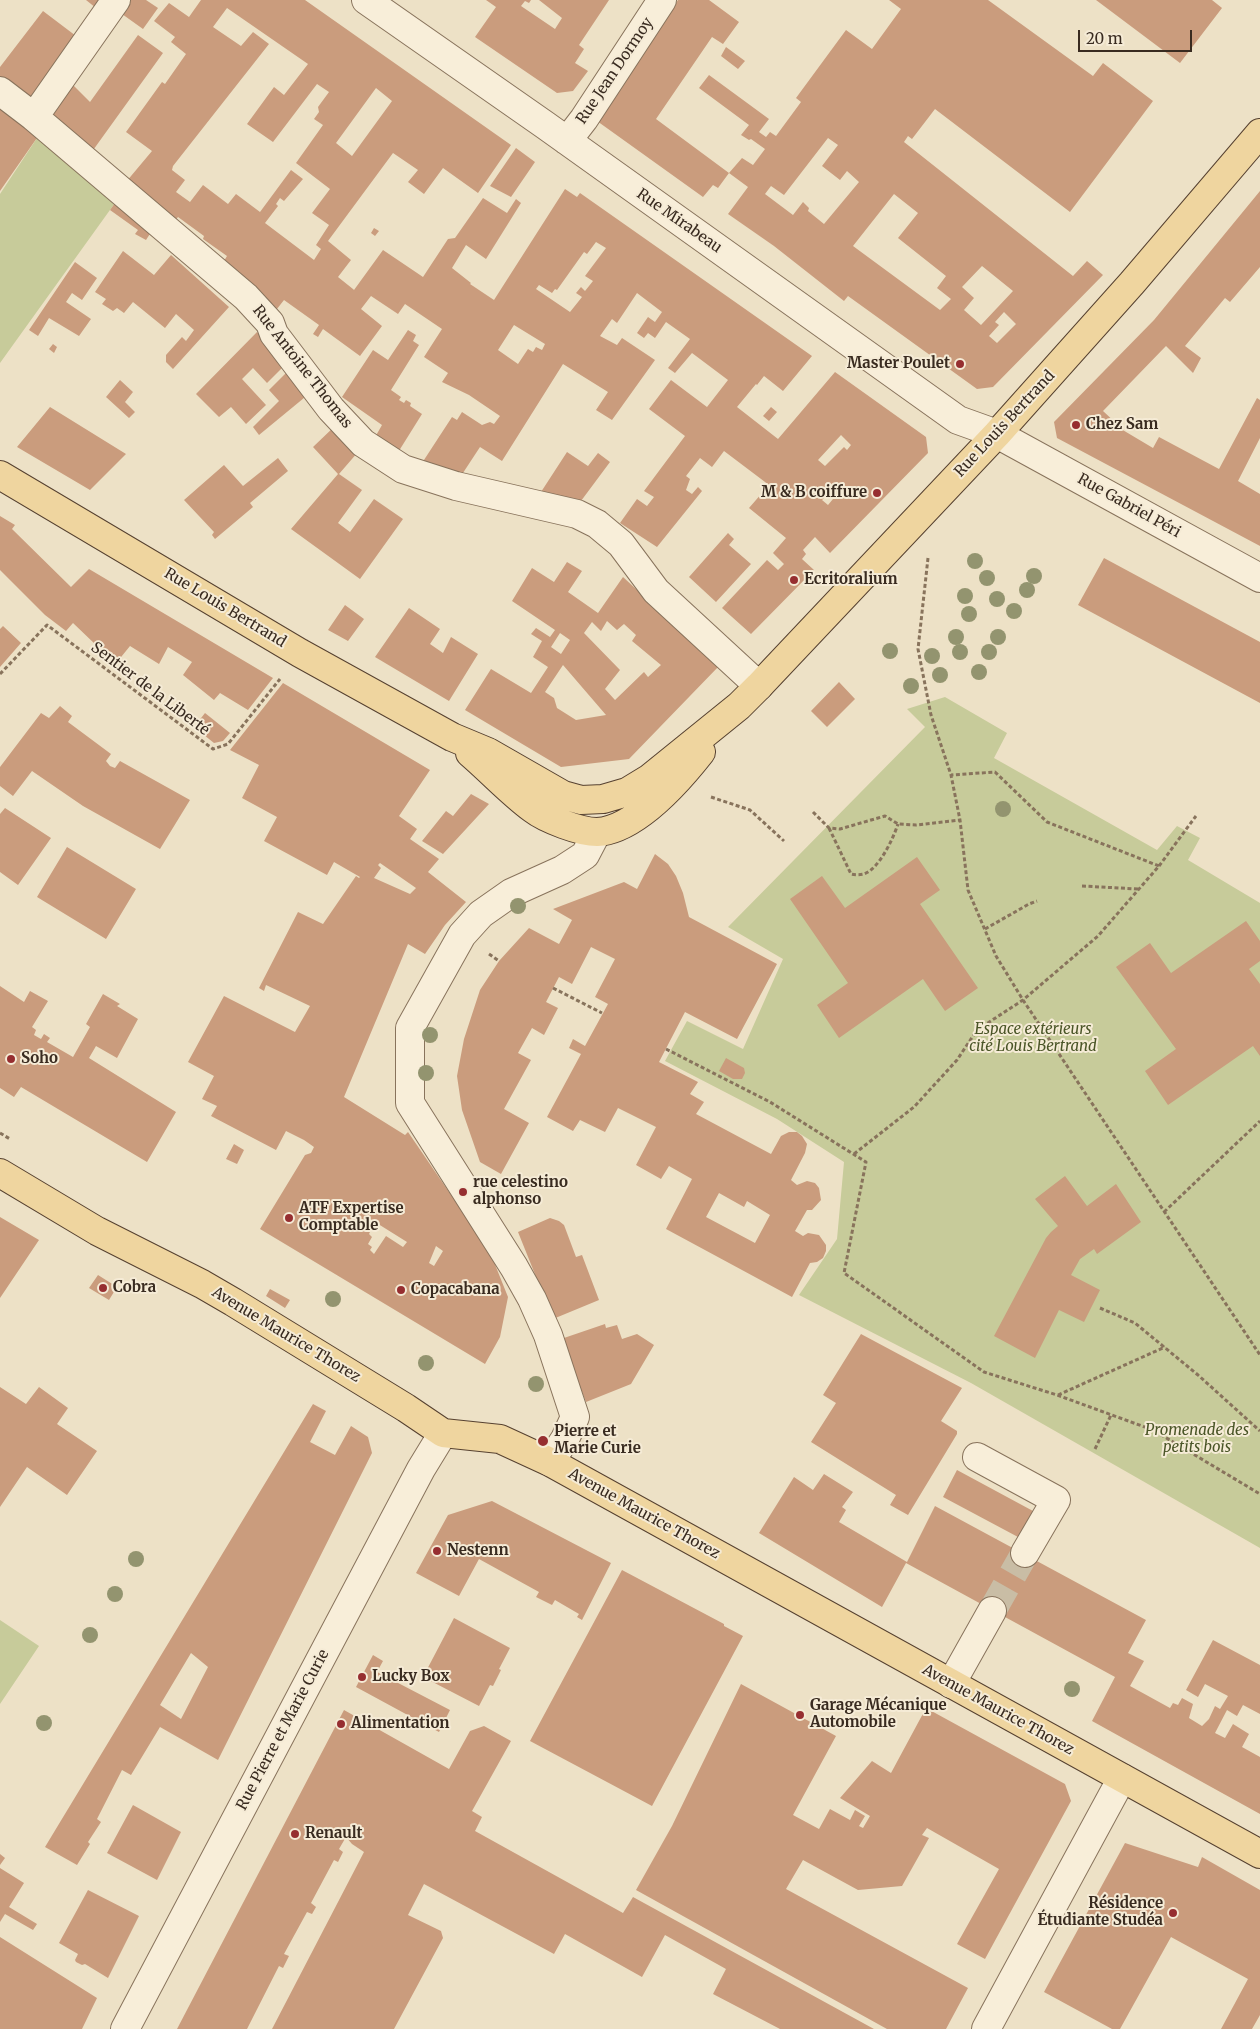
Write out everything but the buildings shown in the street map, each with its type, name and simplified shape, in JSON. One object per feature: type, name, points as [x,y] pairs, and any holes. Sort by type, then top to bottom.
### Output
[{"type":"main road","name":"Rue Louis Bertrand","points":[[452,737],[509,790],[534,810],[566,826],[597,832],[616,826],[638,815],[664,795],[739,706],[997,434],[1132,283],[1260,133]]},
{"type":"main road","name":"Rue Louis Bertrand","points":[[0,475],[300,653],[452,737],[488,752],[524,771],[563,795],[581,800],[603,799],[627,792],[650,778],[739,706]]},
{"type":"main road","name":"Avenue Maurice Thorez","points":[[0,1173],[97,1231],[202,1284],[233,1302],[406,1408],[443,1433],[500,1439],[550,1462],[1260,1854]]},
{"type":"street","points":[[34,117],[116,0]]},
{"type":"street","name":"Rue Mirabeau","points":[[366,0],[958,420],[997,434]]},
{"type":"street","name":"Rue Jean Dormoy","points":[[567,141],[584,119],[662,0]]},
{"type":"street","name":"Rue Antoine Thomas","points":[[0,91],[34,117],[246,296],[270,323],[274,334],[331,409],[363,443],[403,469],[456,486],[577,514],[598,524],[621,544],[656,591],[759,686]]},
{"type":"street","name":"Rue Gabriel Péri","points":[[997,434],[1260,578]]},
{"type":"street","points":[[550,1462],[565,1439],[575,1417],[560,1369],[532,1299],[514,1267],[410,1103],[410,1028],[462,935],[481,914],[511,893],[562,870],[585,855],[597,832]]},
{"type":"street","name":"Rue Pierre et Marie Curie","points":[[125,2029],[421,1469],[443,1433]]},
{"type":"street","points":[[976,1457],[1056,1500],[1025,1552]]},
{"type":"street","points":[[951,1684],[992,1611]]},
{"type":"street","points":[[986,2029],[1122,1778]]},
{"type":"path","points":[[928,558],[918,649],[931,715],[951,775],[960,820],[968,890],[996,956],[1023,1000],[1260,1354]]},
{"type":"path","name":"Sentier de la Liberté","points":[[0,674],[47,625],[213,749],[228,744],[300,653]]},
{"type":"path","points":[[951,775],[995,772],[1047,822],[1159,866]]},
{"type":"path","points":[[711,797],[750,810],[784,841]]},
{"type":"path","points":[[813,812],[828,828],[851,874],[862,875],[871,870],[885,852],[898,824]]},
{"type":"path","points":[[828,828],[840,828],[885,816],[898,824],[916,825],[960,820]]},
{"type":"path","points":[[854,1154],[914,1107],[957,1060],[977,1030],[1023,1000],[1098,936],[1159,866],[1196,816]]},
{"type":"path","points":[[1082,886],[1138,889]]},
{"type":"path","points":[[985,929],[1029,904],[1037,902]]},
{"type":"path","points":[[553,988],[602,1013]]},
{"type":"path","points":[[666,1049],[770,1102],[866,1162],[844,1273],[984,1372],[1057,1395],[1153,1430],[1260,1494]]},
{"type":"path","points":[[1164,1212],[1260,1121]]},
{"type":"path","points":[[1100,1308],[1134,1322],[1260,1431]]},
{"type":"path","points":[[1057,1395],[1165,1348]]},
{"type":"path","points":[[1095,1449],[1111,1415]]},
{"type":"green space","points":[[39,135],[120,196],[0,363],[0,194]]},
{"type":"green space","name":"Espace extérieurs cité Louis Bertrand","points":[[945,697],[1007,733],[994,758],[1157,850],[1177,826],[1200,838],[1188,860],[1260,903],[1260,1548],[971,1383],[799,1295],[837,1239],[844,1162],[777,1119],[665,1061],[687,1021],[743,1049],[783,959],[728,927],[925,727],[907,709]]},
{"type":"green space","points":[[0,1620],[39,1646],[0,1704]]},
{"type":"tunnel","points":[[992,1611],[1025,1553]]},
{"type":"place","name":"Master Poulet","points":[[960,364]]},
{"type":"place","name":"Chez Sam","points":[[1076,425]]},
{"type":"place","name":"M & B coiffure","points":[[877,493]]},
{"type":"place","name":"Ecritoralium","points":[[794,580]]},
{"type":"place","name":"Soho","points":[[11,1059]]},
{"type":"place","name":"rue celestino alphonso","points":[[463,1192]]},
{"type":"place","name":"ATF Expertise Comptable","points":[[289,1218]]},
{"type":"place","name":"Cobra","points":[[103,1288]]},
{"type":"place","name":"Copacabana","points":[[401,1290]]},
{"type":"place","name":"Pierre et Marie Curie","points":[[543,1441]]},
{"type":"place","name":"Nestenn","points":[[437,1551]]},
{"type":"place","name":"Lucky Box","points":[[362,1677]]},
{"type":"place","name":"Garage Mécanique Automobile","points":[[800,1715]]},
{"type":"place","name":"Alimentation","points":[[341,1724]]},
{"type":"place","name":"Renault","points":[[295,1834]]},
{"type":"place","name":"Résidence Étudiante Studéa","points":[[1173,1913]]},
{"type":"park label","name":"Promenade des petits bois","points":[[1197,1440]]}]
